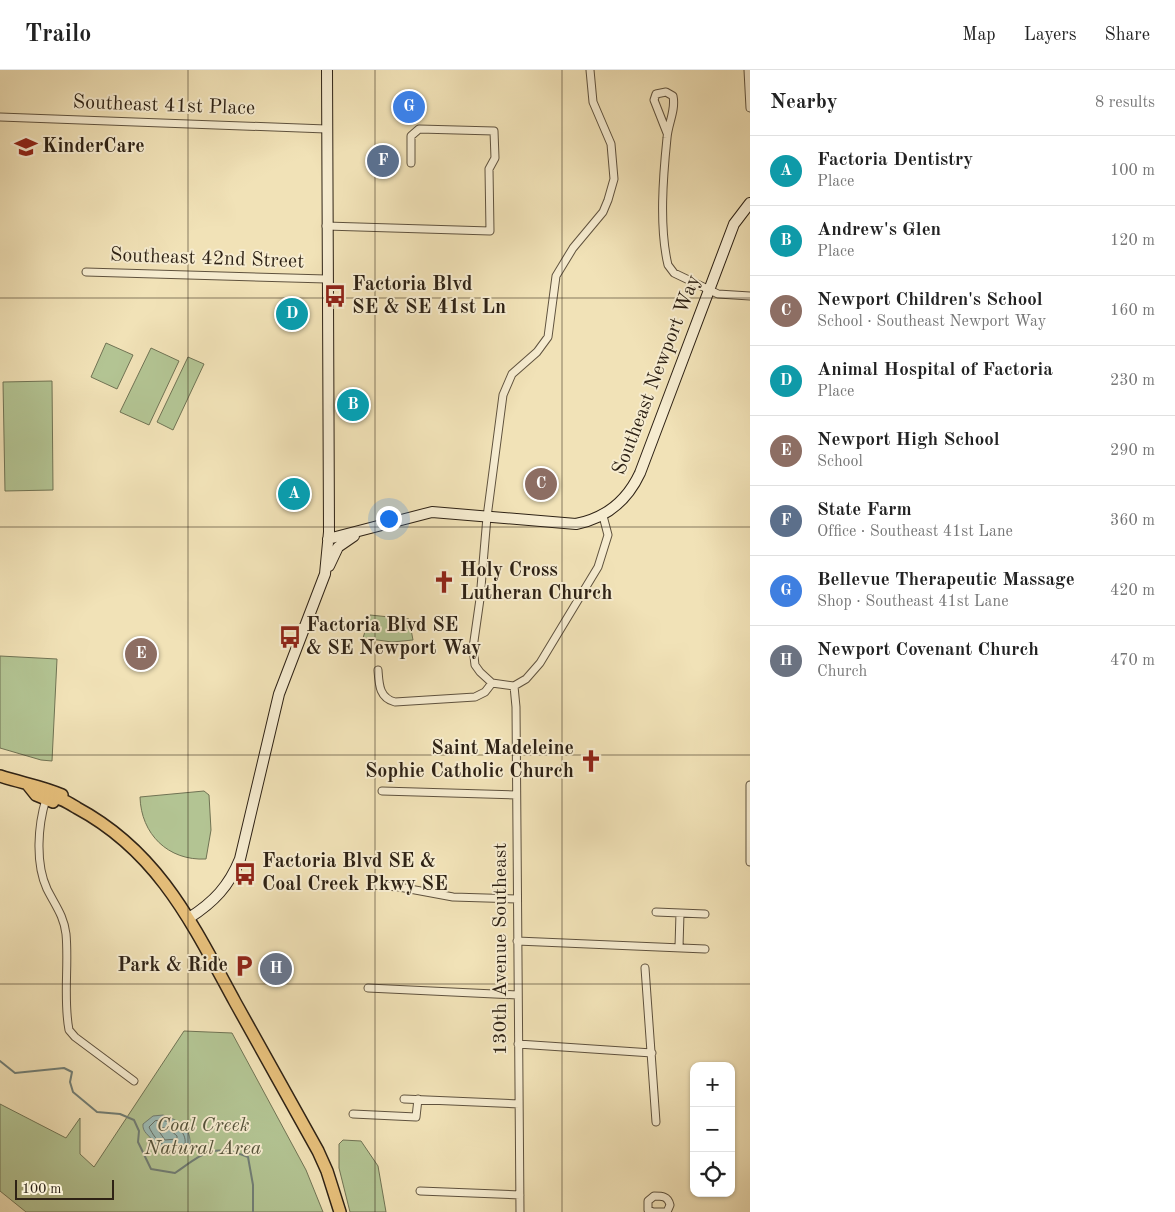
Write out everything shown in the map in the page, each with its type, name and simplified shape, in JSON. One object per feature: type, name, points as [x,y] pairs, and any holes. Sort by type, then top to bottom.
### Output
[{"type":"main road","points":[[325,574],[328,539],[327,70]]},
{"type":"main road","name":"Southeast Newport Way","points":[[328,539],[432,512],[576,524],[603,516],[623,500],[638,479],[734,224],[750,203]]},
{"type":"main road","points":[[189,918],[218,896],[234,874],[240,859],[279,694],[325,574],[341,544],[366,529]]},
{"type":"main road","points":[[0,776],[28,785],[38,785],[65,796],[98,815],[101,823]]},
{"type":"main road","points":[[28,785],[36,795],[46,799],[54,797],[60,799],[101,823],[143,857],[170,890],[189,918],[318,1151],[327,1170],[340,1212]]},
{"type":"street","points":[[590,70],[593,102],[611,144],[614,168],[612,188],[603,212],[573,248],[556,276],[548,337],[537,352],[512,374],[503,395],[487,517],[483,579],[474,634],[473,657],[480,672],[492,683],[514,686],[526,679],[540,663],[598,567],[608,535],[603,516]]},
{"type":"street","points":[[748,70],[750,108]]},
{"type":"street","points":[[667,133],[654,100],[656,94],[666,92],[673,96],[674,102],[667,133],[663,194],[668,265],[674,273],[709,291],[718,294],[750,296]]},
{"type":"street","name":"Southeast 41st Place","points":[[0,117],[326,129]]},
{"type":"street","points":[[326,226],[490,231],[489,170],[495,158],[494,131],[419,129],[411,136],[411,163]]},
{"type":"street","name":"Southeast 42nd Street","points":[[86,272],[326,279]]},
{"type":"street","points":[[378,670],[382,693],[389,700],[395,702],[475,697],[485,692],[492,683]]},
{"type":"street","name":"130th Avenue Southeast","points":[[514,686],[518,899],[517,995],[520,1212]]},
{"type":"street","points":[[750,785],[750,862]]},
{"type":"street","points":[[382,791],[516,795]]},
{"type":"street","points":[[46,799],[40,827],[41,864],[45,883],[59,908],[65,925],[69,1030],[75,1037],[134,1081]]},
{"type":"street","points":[[371,885],[399,887],[453,897],[518,899]]},
{"type":"street","points":[[656,912],[705,914]]},
{"type":"street","points":[[679,947],[680,913]]},
{"type":"street","points":[[517,941],[705,948]]},
{"type":"street","points":[[645,968],[656,1122]]},
{"type":"street","points":[[368,988],[517,995]]},
{"type":"street","points":[[518,1044],[652,1053]]},
{"type":"street","points":[[404,1098],[519,1104]]},
{"type":"street","points":[[353,1114],[416,1117],[418,1099]]},
{"type":"street","points":[[420,1191],[520,1195]]},
{"type":"green space","points":[[106,343],[133,355],[117,389],[91,377]]},
{"type":"green space","points":[[151,348],[179,361],[149,425],[120,412]]},
{"type":"green space","points":[[188,357],[204,364],[173,430],[157,422]]},
{"type":"green space","points":[[52,381],[53,490],[5,491],[3,382]]},
{"type":"green space","points":[[370,615],[409,619],[413,640],[392,642],[363,638]]},
{"type":"green space","points":[[0,656],[57,659],[52,761],[41,760],[0,748]]},
{"type":"green space","points":[[204,791],[209,795],[211,830],[206,859],[180,855],[159,843],[145,823],[140,797]]},
{"type":"green space","name":"Coal Creek Natural Area","points":[[184,1031],[232,1033],[306,1170],[323,1212],[26,1212],[0,1191],[0,1104],[66,1138],[80,1118],[80,1154],[94,1167]]},
{"type":"green space","points":[[343,1140],[361,1141],[378,1166],[386,1212],[350,1212],[339,1168],[339,1144]]},
{"type":"water","points":[[163,1115],[174,1119],[183,1126],[189,1134],[190,1146],[174,1153],[165,1151],[157,1146],[145,1131],[143,1124],[153,1116]]},
{"type":"waterway","points":[[0,1061],[15,1073],[64,1068],[72,1072],[70,1082],[73,1092],[97,1112],[120,1114],[134,1120],[139,1131],[138,1142],[151,1169],[175,1173],[201,1155],[217,1151],[236,1153],[248,1157],[253,1185],[253,1212]]},
{"type":"place","name":"Bellevue Therapeutic Massage","points":[[409,107]]},
{"type":"place","name":"KinderCare","points":[[26,147]]},
{"type":"place","name":"State Farm","points":[[383,161]]},
{"type":"place","name":"Factoria Blvd SE & SE 41st Ln","points":[[335,296]]},
{"type":"place","name":"Animal Hospital of Factoria","points":[[292,314]]},
{"type":"place","name":"Andrew's Glen","points":[[353,405]]},
{"type":"place","name":"Newport Children's School","points":[[541,484]]},
{"type":"place","name":"Factoria Dentistry","points":[[294,494]]},
{"type":"place","name":"Holy Cross Lutheran Church","points":[[444,582]]},
{"type":"place","name":"Factoria Blvd SE & SE Newport Way","points":[[290,637]]},
{"type":"place","name":"Newport High School","points":[[141,654]]},
{"type":"place","name":"Saint Madeleine Sophie Catholic Church","points":[[591,761]]},
{"type":"place","name":"Factoria Blvd SE & Coal Creek Pkwy SE","points":[[245,874]]},
{"type":"place","name":"Park & Ride","points":[[244,966]]},
{"type":"place","name":"Newport Covenant Church","points":[[276,969]]}]
